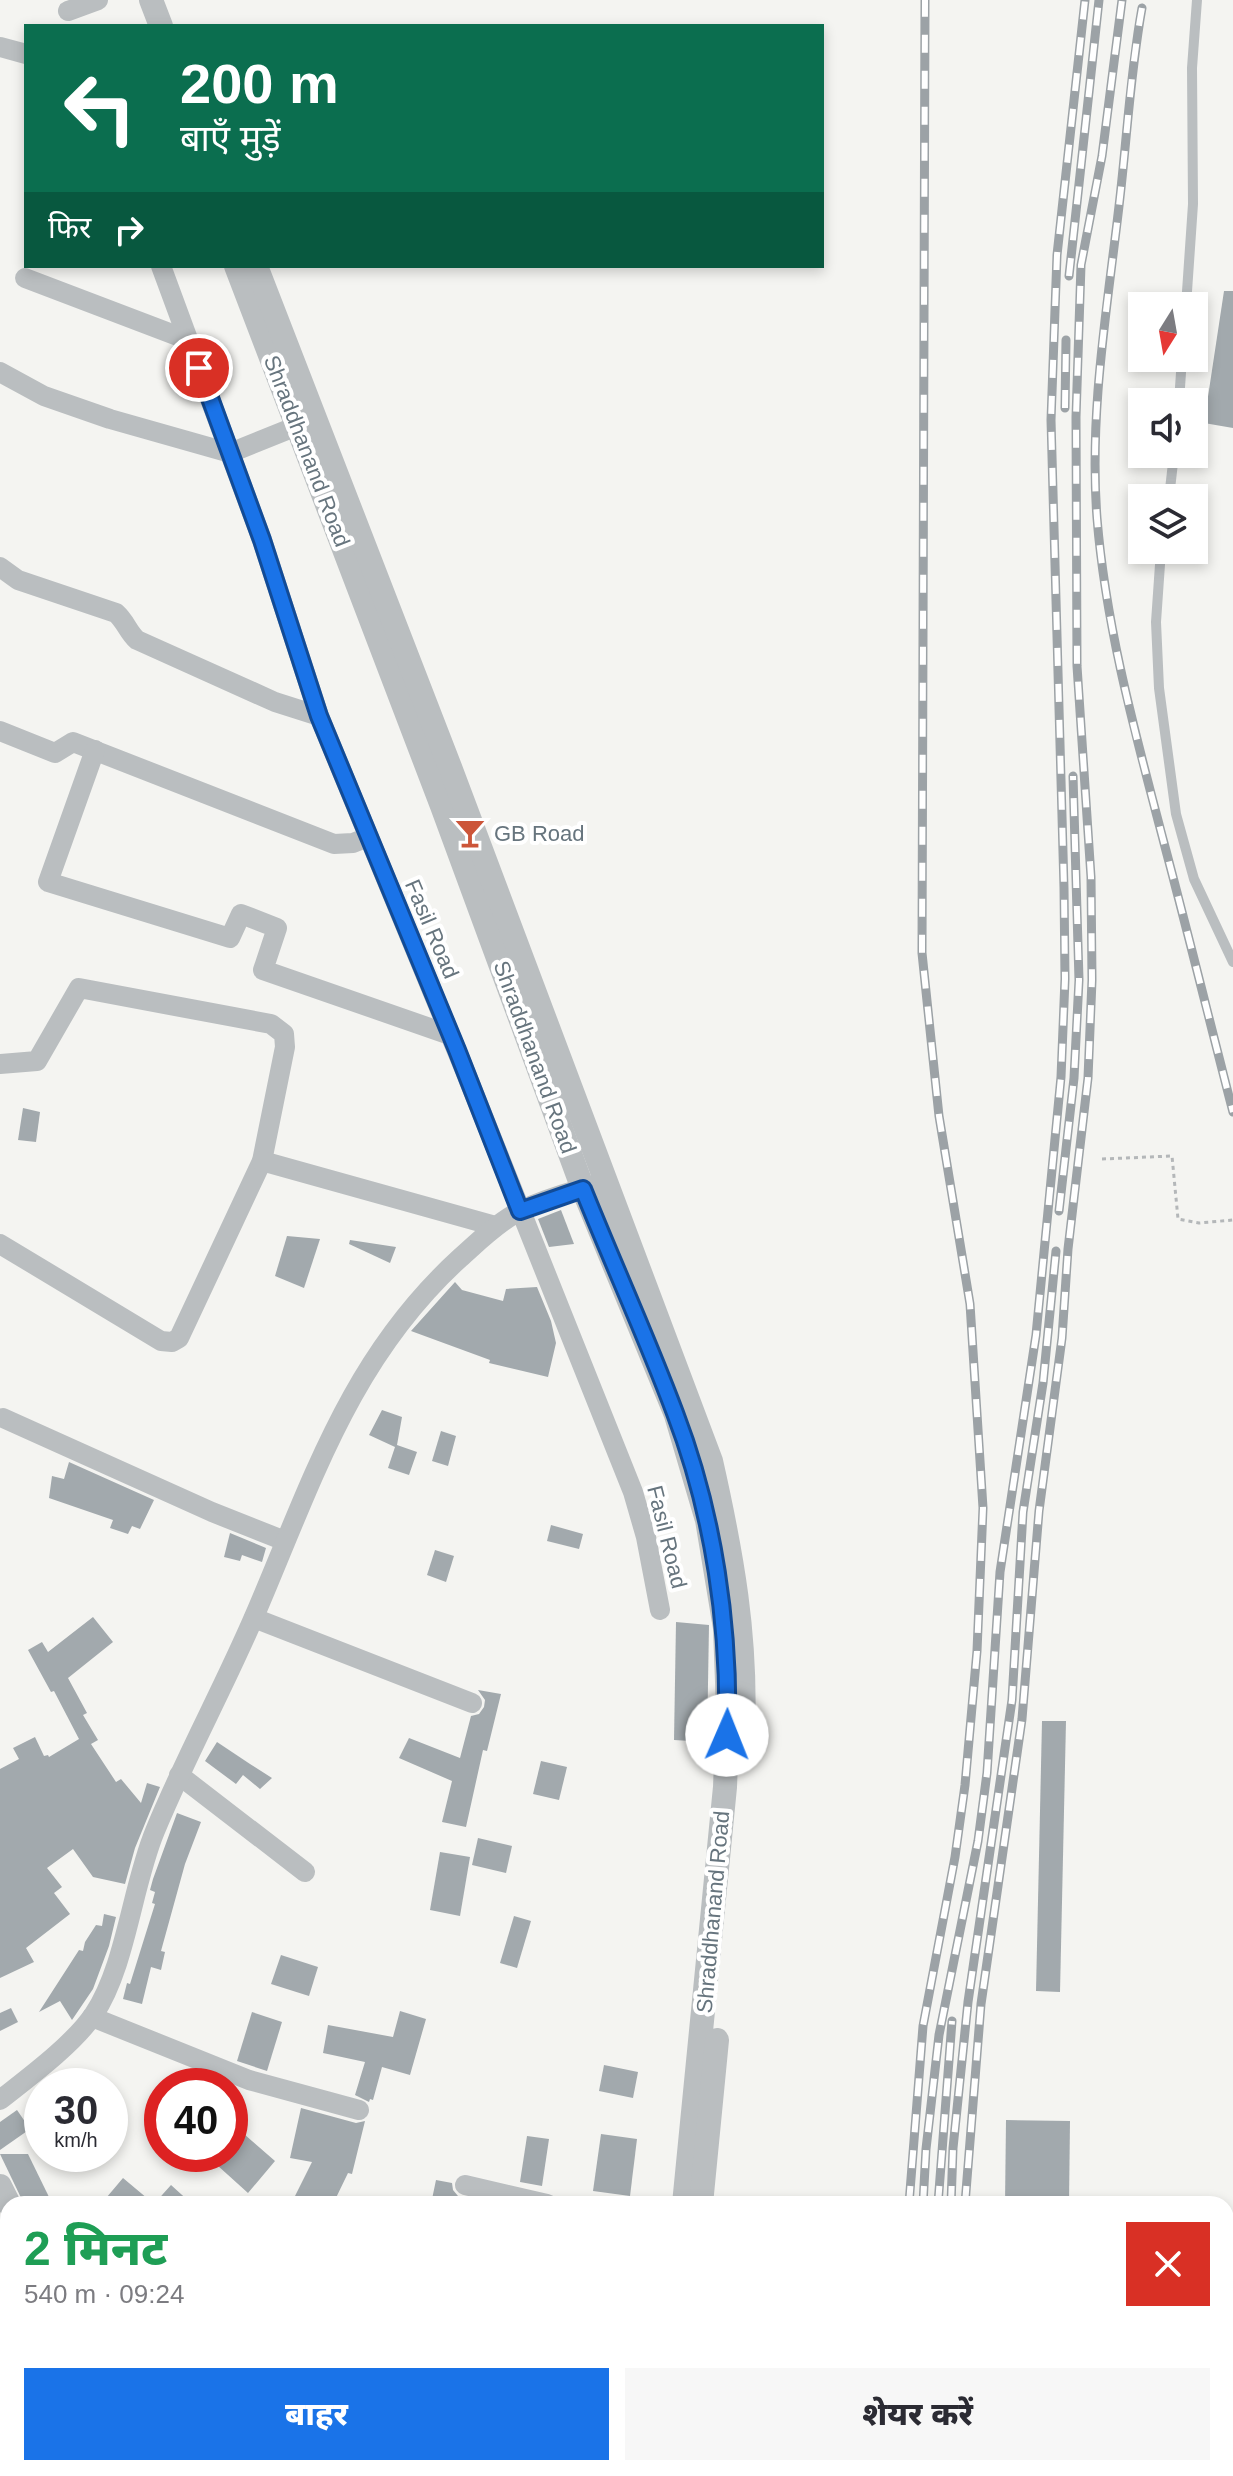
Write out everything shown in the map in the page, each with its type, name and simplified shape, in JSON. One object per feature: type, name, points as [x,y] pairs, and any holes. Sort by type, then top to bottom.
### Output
[{"type":"street","points":[[69,12],[98,0]]},
{"type":"street","points":[[135,0],[144,24]]},
{"type":"street","points":[[151,0],[160,24]]},
{"type":"street","points":[[0,47],[24,53]]},
{"type":"street","name":"Fasil Road","points":[[162,268],[230,453],[319,716],[633,1492],[646,1537],[660,1610]]},
{"type":"street","name":"Shraddhanand Road","points":[[237,268],[297,426],[488,897]]},
{"type":"street","name":"Shraddhanand Road","points":[[257,268],[595,1185],[676,1415],[707,1520],[725,1628],[728,1709],[725,1787],[685,2196]]},
{"type":"street","points":[[25,278],[188,340]]},
{"type":"street","points":[[0,372],[44,396],[230,453],[297,426]]},
{"type":"street","points":[[0,567],[18,580],[116,613],[126,621],[129,632],[137,640],[275,702],[319,716]]},
{"type":"street","points":[[0,731],[55,753],[73,742],[334,844],[353,843],[368,837]]},
{"type":"street","points":[[95,750],[48,882],[230,938],[241,914],[277,928],[263,970],[450,1035]]},
{"type":"street","points":[[0,1064],[37,1061],[79,988],[271,1024],[284,1034],[285,1047],[262,1161],[183,1332],[172,1342],[161,1341],[0,1244]]},
{"type":"street","points":[[262,1161],[495,1226]]},
{"type":"street","points":[[0,2100],[92,2017],[109,1984],[149,1846],[179,1775],[254,1618],[336,1426],[378,1351],[441,1276],[495,1226],[520,1211],[595,1185]]},
{"type":"street","name":"Shraddhanand Road","points":[[595,1185],[711,1461],[733,1558],[740,1610],[744,1698],[739,1804],[702,2196]]},
{"type":"street","points":[[3,1418],[212,1512],[285,1541]]},
{"type":"street","points":[[254,1618],[472,1703]]},
{"type":"street","points":[[179,1775],[305,1872]]},
{"type":"street","points":[[92,2017],[249,2080],[359,2110]]},
{"type":"street","points":[[465,2185],[512,2196]]},
{"type":"lane","points":[[1187,292],[1193,204],[1192,68],[1197,0]]},
{"type":"lane","points":[[1160,564],[1156,622],[1159,688],[1176,814],[1194,879],[1233,962]]},
{"type":"path","points":[[1102,1159],[1172,1156],[1178,1219],[1199,1223],[1233,1220]]},
{"type":"building","points":[[1224,291],[1233,291],[1233,428],[1208,424],[1208,397]]},
{"type":"building","points":[[23,1108],[40,1112],[36,1142],[18,1140]]},
{"type":"building","points":[[561,1210],[574,1244],[549,1247],[538,1219]]},
{"type":"building","points":[[287,1236],[320,1239],[304,1288],[275,1276]]},
{"type":"building","points":[[350,1240],[396,1247],[390,1263],[349,1244]]},
{"type":"building","points":[[455,1282],[462,1290],[503,1301],[506,1289],[537,1287],[556,1343],[548,1377],[489,1363],[490,1360],[411,1331]]},
{"type":"building","points":[[382,1410],[402,1417],[397,1445],[417,1452],[409,1475],[388,1468],[395,1447],[369,1435]]},
{"type":"building","points":[[441,1431],[456,1436],[448,1466],[432,1461]]},
{"type":"building","points":[[69,1462],[154,1500],[140,1529],[132,1526],[128,1534],[110,1528],[113,1520],[49,1498],[52,1476],[64,1479]]},
{"type":"building","points":[[551,1525],[583,1534],[579,1549],[547,1541]]},
{"type":"building","points":[[230,1533],[266,1548],[262,1562],[242,1555],[240,1561],[224,1557]]},
{"type":"building","points":[[435,1550],[454,1556],[446,1582],[427,1575]]},
{"type":"building","points":[[93,1617],[113,1642],[68,1678],[87,1713],[83,1715],[98,1740],[91,1744],[116,1782],[121,1779],[141,1803],[147,1783],[160,1787],[135,1848],[125,1884],[93,1877],[73,1849],[47,1868],[62,1887],[54,1893],[70,1914],[26,1948],[34,1962],[0,1978],[0,1769],[19,1759],[13,1748],[35,1737],[44,1756],[49,1757],[79,1739],[28,1650],[42,1642],[48,1652]]},
{"type":"building","points":[[676,1622],[709,1625],[707,1742],[674,1740]]},
{"type":"building","points":[[478,1690],[501,1694],[487,1751],[483,1750],[466,1827],[442,1822],[452,1781],[399,1758],[409,1738],[460,1758],[471,1716],[479,1714],[484,1707],[485,1700]]},
{"type":"building","points":[[1042,1721],[1066,1721],[1060,1992],[1036,1991]]},
{"type":"building","points":[[217,1742],[272,1778],[260,1789],[243,1775],[236,1784],[205,1761]]},
{"type":"building","points":[[541,1761],[567,1767],[559,1800],[533,1794]]},
{"type":"building","points":[[177,1813],[201,1822],[185,1864],[161,1951],[165,1952],[161,1970],[151,1967],[142,2004],[123,1999],[155,1904],[152,1903],[155,1892],[150,1890],[153,1879]]},
{"type":"building","points":[[478,1838],[512,1846],[506,1873],[472,1865]]},
{"type":"building","points":[[440,1852],[470,1857],[460,1916],[430,1910]]},
{"type":"building","points":[[104,1914],[116,1917],[93,1989],[72,2020],[60,2001],[39,2012],[79,1950],[83,1951],[96,1925],[102,1926]]},
{"type":"building","points":[[514,1916],[531,1921],[517,1968],[500,1963]]},
{"type":"building","points":[[281,1955],[318,1967],[309,1996],[271,1984]]},
{"type":"building","points":[[11,2008],[18,2022],[0,2031],[0,2013]]},
{"type":"building","points":[[400,2011],[426,2019],[410,2075],[382,2067],[373,2100],[369,2102],[355,2095],[365,2062],[323,2053],[328,2025],[393,2037]]},
{"type":"building","points":[[252,2012],[282,2022],[267,2071],[237,2061]]},
{"type":"building","points":[[604,2065],[638,2072],[633,2098],[599,2091]]},
{"type":"building","points":[[301,2108],[356,2123],[365,2121],[352,2174],[348,2173],[337,2196],[295,2196],[312,2162],[290,2158]]},
{"type":"building","points":[[17,2110],[24,2120],[24,2133],[0,2150],[0,2122]]},
{"type":"building","points":[[1006,2120],[1070,2121],[1069,2196],[1005,2196]]},
{"type":"building","points":[[601,2134],[637,2139],[630,2196],[593,2191]]},
{"type":"building","points":[[527,2136],[549,2139],[542,2186],[520,2182]]},
{"type":"building","points":[[248,2137],[275,2161],[248,2193],[225,2172],[248,2172]]},
{"type":"building","points":[[0,2154],[24,2154],[24,2172],[37,2172],[49,2196],[20,2196]]},
{"type":"building","points":[[123,2178],[144,2196],[108,2196]]},
{"type":"building","points":[[436,2180],[452,2183],[458,2196],[433,2196]]},
{"type":"building","points":[[171,2185],[183,2196],[161,2196]]},
{"type":"railway","points":[[910,2196],[923,2026],[955,1857],[965,1785],[977,1651],[983,1508],[970,1304],[939,1116],[922,953],[925,0]]},
{"type":"railway","points":[[923,2196],[939,2035],[978,1841],[987,1773],[1000,1572],[1036,1335],[1061,1077],[1065,979],[1064,888],[1051,420],[1057,255],[1085,0]]},
{"type":"railway","points":[[1069,276],[1099,0]]},
{"type":"railway","points":[[966,2196],[981,2004],[1022,1719],[1039,1511],[1062,1338],[1068,1249],[1088,1078],[1092,980],[1091,877],[1077,666],[1076,417],[1081,265],[1102,156],[1122,0]]},
{"type":"railway","points":[[1142,8],[1100,362],[1095,440],[1097,518],[1107,601],[1123,682],[1233,1112]]},
{"type":"railway","points":[[1065,408],[1066,340]]},
{"type":"railway","points":[[1059,1211],[1074,1078],[1079,980],[1073,776]]},
{"type":"railway","points":[[951,2196],[953,2148],[968,2002],[1012,1700],[1023,1512],[1043,1383],[1056,1251]]},
{"type":"railway","points":[[939,2196],[952,2021]]},
{"type":"place","name":"GB Road","points":[[470,833]]},
{"type":"route","points":[[199,368],[262,540],[319,716],[520,1211],[583,1189],[676,1415],[707,1520],[725,1628],[727,1735]]}]
